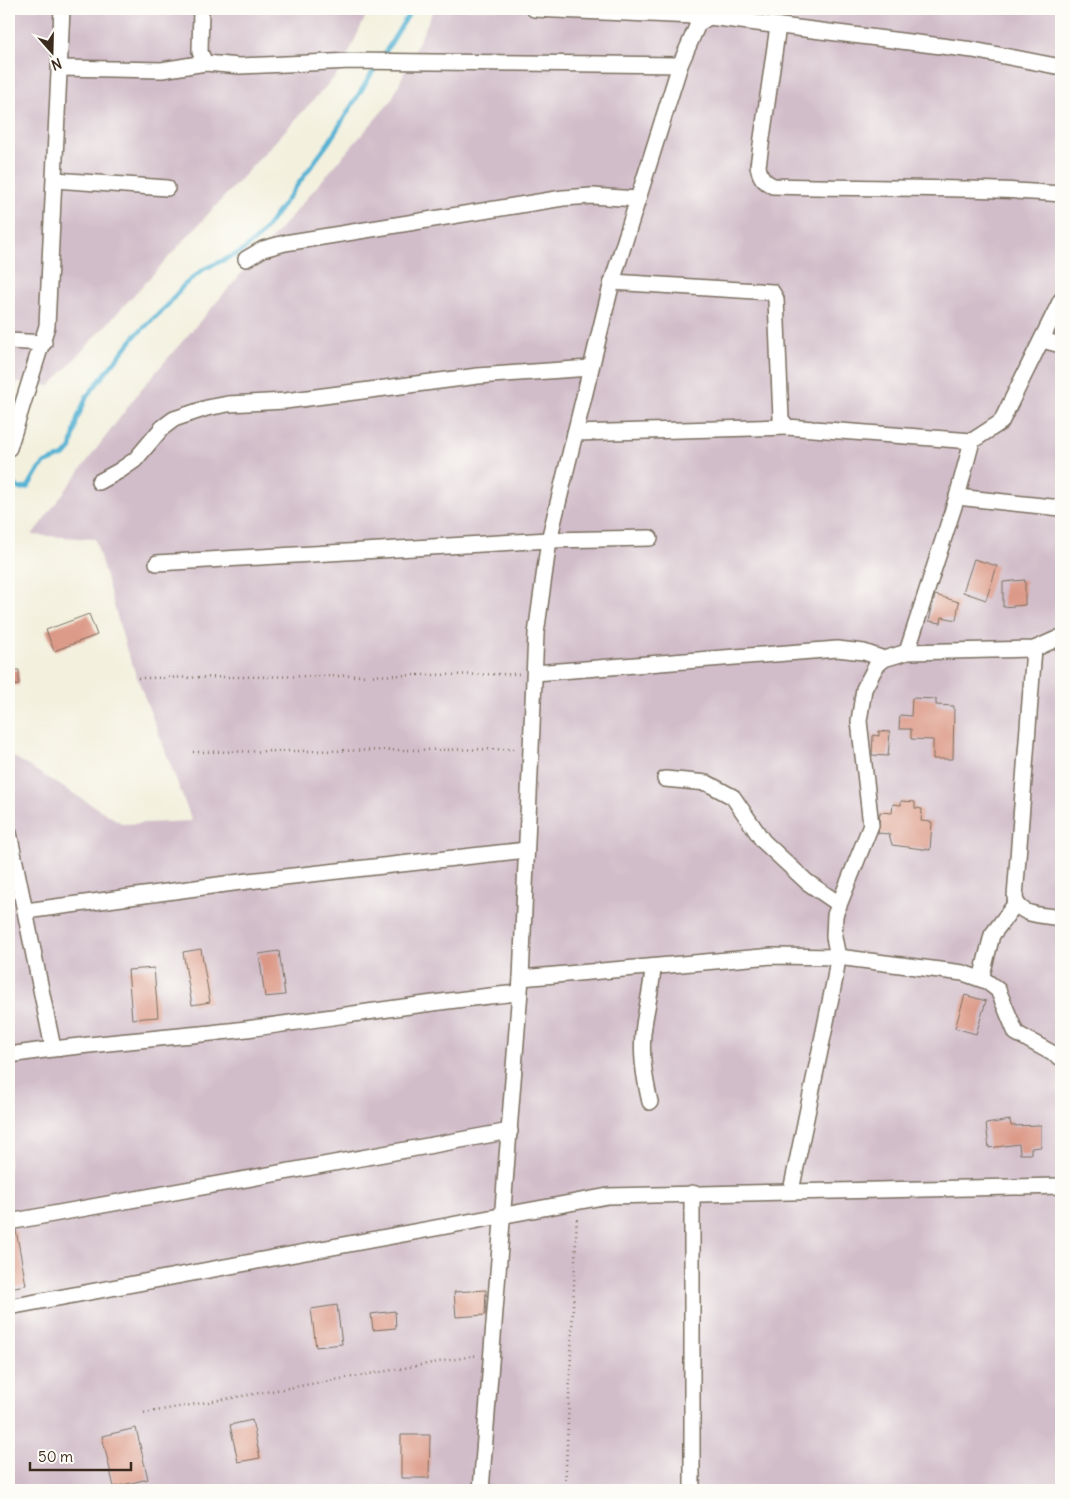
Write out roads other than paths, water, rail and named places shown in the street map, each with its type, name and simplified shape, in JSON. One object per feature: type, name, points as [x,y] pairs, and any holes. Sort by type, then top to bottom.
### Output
[{"type":"street","points":[[9,448],[44,342],[47,326],[62,9]]},
{"type":"street","points":[[201,9],[200,52],[205,63]]},
{"type":"street","points":[[534,9],[629,11],[695,16],[702,19],[709,17],[973,50],[1061,67]]},
{"type":"street","points":[[481,1490],[520,985],[534,673],[541,586],[549,540],[612,282],[680,65],[702,19]]},
{"type":"street","points":[[778,26],[758,166],[765,182],[773,186],[882,189],[994,189],[1061,194]]},
{"type":"street","points":[[60,68],[162,70],[205,63],[240,66],[351,61],[680,65]]},
{"type":"street","points":[[55,180],[167,188]]},
{"type":"street","points":[[246,260],[263,249],[285,243],[563,198],[592,196],[637,199]]},
{"type":"street","points":[[612,282],[772,292],[776,299],[781,419],[787,427]]},
{"type":"street","points":[[575,433],[787,427],[972,441],[1001,422],[1061,300]]},
{"type":"street","points":[[9,340],[44,342]]},
{"type":"street","points":[[1042,340],[1061,345]]},
{"type":"street","points":[[99,482],[120,471],[135,460],[162,428],[174,419],[207,408],[228,404],[285,401],[478,376],[590,368]]},
{"type":"street","points":[[907,652],[957,497],[972,441]]},
{"type":"street","points":[[957,497],[1061,508]]},
{"type":"street","points":[[157,563],[549,540],[650,538]]},
{"type":"street","points":[[791,1191],[838,957],[834,937],[836,915],[871,825],[859,721],[864,689],[876,666],[884,659],[907,652],[1034,649],[1061,637]]},
{"type":"street","points":[[534,673],[836,649],[864,652],[884,659]]},
{"type":"street","points":[[980,979],[992,935],[1016,903],[1034,649]]},
{"type":"street","points":[[665,779],[707,783],[733,797],[763,841],[807,882],[839,904]]},
{"type":"street","points":[[9,833],[53,1048]]},
{"type":"street","points":[[26,911],[239,882],[526,850]]},
{"type":"street","points":[[1016,903],[1024,911],[1061,918]]},
{"type":"street","points":[[9,1055],[53,1048],[236,1030],[437,1001],[520,985],[653,967],[772,956],[838,957],[964,973],[980,979],[998,990],[1016,1033],[1060,1055]]},
{"type":"street","points":[[650,1102],[642,1058],[644,1026],[651,994],[653,967]]},
{"type":"street","points":[[9,1222],[510,1131]]},
{"type":"street","points":[[9,1307],[578,1200],[608,1196],[1061,1186]]},
{"type":"street","points":[[692,1193],[692,1490]]},
{"type":"waterway","points":[[381,59],[412,9]]},
{"type":"waterway","points":[[9,480],[20,489],[28,487],[38,470],[45,463],[65,455],[71,448],[77,419],[87,396],[135,336],[167,306],[183,286],[204,269],[241,252],[260,236],[329,142],[377,65]]}]
